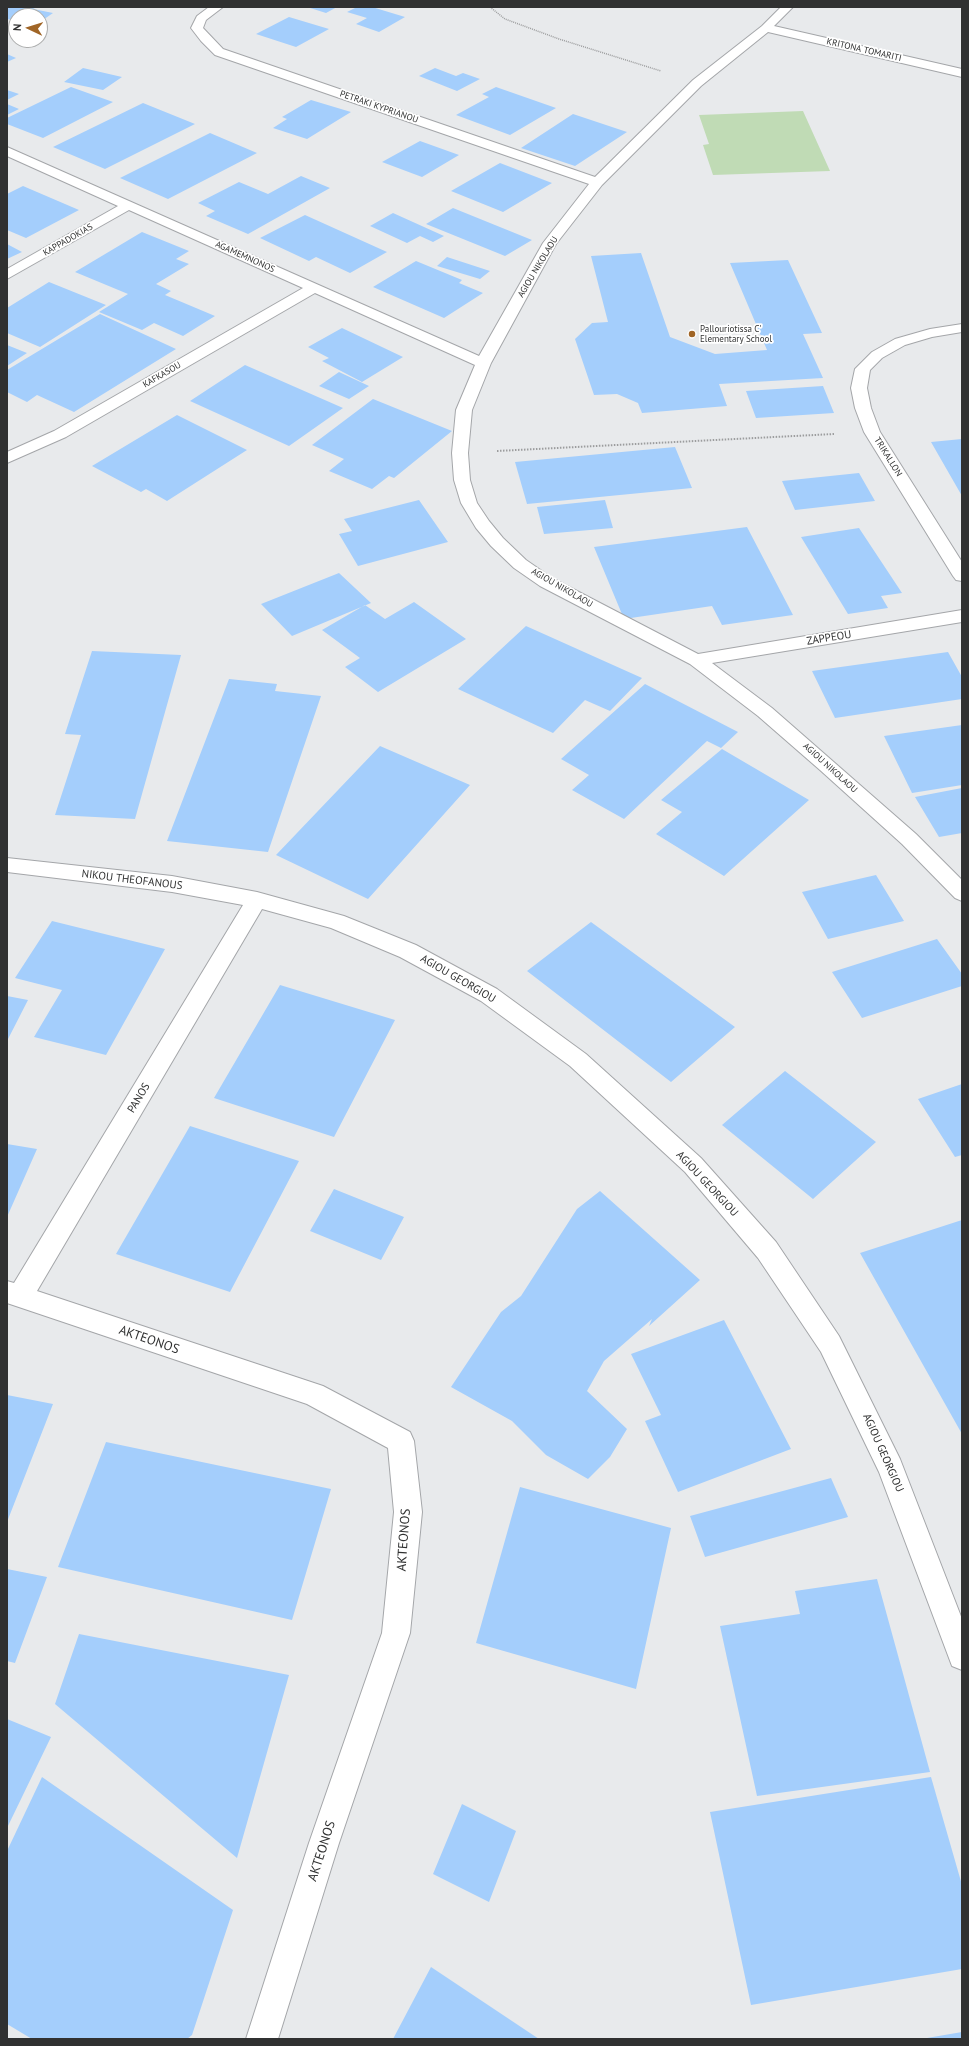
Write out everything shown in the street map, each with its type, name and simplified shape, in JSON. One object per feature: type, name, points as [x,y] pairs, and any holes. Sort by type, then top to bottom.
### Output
[{"type":"street","name":"PETRAKI KYPRIANOU","points":[[217,7],[201,18],[197,28],[205,39],[219,52],[597,182]]},
{"type":"street","name":"AGIOU NIKOLAOU","points":[[787,7],[766,28],[697,83],[597,182],[550,243],[483,363],[464,410],[460,453],[462,480],[469,503],[497,542],[520,564],[546,582],[696,660],[766,712],[827,764],[909,839],[962,893]]},
{"type":"street","name":"KRITONA TOMARITI","points":[[766,28],[962,73]]},
{"type":"street","name":"AGAMEMNONOS","points":[[7,151],[483,363]]},
{"type":"street","name":"KAPPADOKIAS","points":[[7,275],[130,205]]},
{"type":"street","name":"KAFKASOU","points":[[7,458],[60,434],[314,288]]},
{"type":"street","name":"TRIKALLON","points":[[962,328],[930,333],[900,342],[877,356],[863,369],[859,388],[863,408],[872,432],[962,576]]},
{"type":"street","name":"ZAPPEOU","points":[[696,660],[962,616]]},
{"type":"street","name":"NIKOU THEOFANOUS","points":[[7,865],[172,884],[257,900]]},
{"type":"street","name":"PANOS","points":[[14,1294],[257,900]]},
{"type":"street","name":"AGIOU GEORGIOU","points":[[257,900],[337,922],[408,951],[489,995],[578,1060],[693,1165],[767,1250],[830,1344],[891,1468],[962,1656]]},
{"type":"street","name":"AKTEONOS","points":[[14,1294],[314,1394],[401,1441],[408,1512],[396,1633],[324,1843],[262,2039]]},
{"type":"path","points":[[490,7],[505,19],[559,39],[697,83]]},
{"type":"path","points":[[460,453],[872,432]]},
{"type":"green space","points":[[803,111],[830,171],[713,175],[703,145],[709,144],[699,115]]},
{"type":"building","points":[[7,7],[37,7],[8,8],[7,19]]},
{"type":"building","points":[[307,7],[337,7],[326,13]]},
{"type":"building","points":[[357,7],[372,7],[405,17],[379,32],[356,24],[367,18],[347,12]]},
{"type":"building","points":[[48,12],[53,13],[48,16]]},
{"type":"building","points":[[289,17],[329,29],[296,47],[256,34]]},
{"type":"building","points":[[7,54],[16,58],[7,62]]},
{"type":"building","points":[[83,68],[122,77],[103,90],[64,82]]},
{"type":"building","points":[[435,68],[456,76],[463,73],[480,79],[457,91],[419,76]]},
{"type":"building","points":[[71,87],[113,102],[43,138],[7,124],[7,118]]},
{"type":"building","points":[[496,87],[556,108],[510,135],[456,115],[489,97],[482,94]]},
{"type":"building","points":[[7,90],[19,94],[7,100]]},
{"type":"building","points":[[311,100],[351,112],[307,139],[273,128],[287,119],[282,117]]},
{"type":"building","points":[[143,103],[195,124],[105,169],[53,147]]},
{"type":"building","points":[[7,104],[19,109],[7,115]]},
{"type":"building","points":[[573,114],[627,132],[575,166],[521,148]]},
{"type":"building","points":[[210,133],[257,153],[168,199],[120,178]]},
{"type":"building","points":[[420,141],[459,155],[422,177],[382,162]]},
{"type":"building","points":[[500,163],[552,183],[503,212],[451,191]]},
{"type":"building","points":[[301,176],[330,188],[248,234],[206,216],[215,211],[198,203],[239,182],[268,194]]},
{"type":"building","points":[[23,186],[79,210],[26,238],[7,230],[7,194]]},
{"type":"building","points":[[453,208],[532,240],[505,256],[426,224]]},
{"type":"building","points":[[393,213],[444,236],[433,242],[420,236],[407,243],[370,226]]},
{"type":"building","points":[[305,215],[387,252],[350,273],[316,257],[309,261],[260,238]]},
{"type":"building","points":[[142,232],[189,251],[176,259],[189,264],[156,284],[171,291],[165,295],[215,316],[183,336],[154,323],[142,330],[99,312],[128,294],[75,272]]},
{"type":"building","points":[[7,244],[22,252],[7,259]]},
{"type":"building","points":[[641,253],[670,337],[715,354],[767,350],[730,263],[788,260],[822,333],[803,334],[823,378],[719,384],[727,406],[642,413],[638,403],[617,394],[594,395],[575,339],[592,323],[608,322],[591,256]]},
{"type":"building","points":[[447,257],[490,271],[480,279],[437,266]]},
{"type":"building","points":[[416,261],[462,280],[459,283],[483,293],[444,318],[373,287]]},
{"type":"building","points":[[49,282],[106,305],[40,347],[7,333],[7,308]]},
{"type":"building","points":[[100,314],[176,349],[74,412],[37,395],[27,402],[7,392],[7,370]]},
{"type":"building","points":[[342,328],[403,357],[362,382],[322,361],[329,358],[308,347]]},
{"type":"building","points":[[7,345],[27,353],[7,366]]},
{"type":"building","points":[[245,365],[343,408],[289,446],[190,401]]},
{"type":"building","points":[[339,372],[369,386],[349,399],[319,386]]},
{"type":"building","points":[[823,386],[834,413],[756,418],[746,391]]},
{"type":"building","points":[[373,399],[452,431],[394,478],[389,476],[372,489],[329,471],[344,459],[312,445]]},
{"type":"building","points":[[177,415],[247,450],[167,501],[146,489],[141,492],[92,466]]},
{"type":"building","points":[[962,439],[962,496],[931,442]]},
{"type":"building","points":[[675,447],[692,488],[527,504],[515,462]]},
{"type":"building","points":[[859,473],[875,501],[795,510],[782,481]]},
{"type":"building","points":[[419,500],[448,542],[358,566],[339,534],[352,531],[344,519]]},
{"type":"building","points":[[605,500],[613,528],[544,534],[537,507]]},
{"type":"building","points":[[747,527],[793,615],[722,625],[712,606],[624,619],[594,547]]},
{"type":"building","points":[[859,528],[902,593],[881,596],[888,608],[848,614],[801,537]]},
{"type":"building","points":[[339,573],[371,603],[292,636],[261,604]]},
{"type":"building","points":[[414,602],[466,639],[378,692],[345,667],[360,658],[322,630],[365,605],[385,619]]},
{"type":"building","points":[[526,626],[642,678],[610,711],[585,700],[553,733],[458,689]]},
{"type":"building","points":[[92,651],[181,655],[135,819],[55,815],[81,735],[65,734]]},
{"type":"building","points":[[948,652],[962,677],[962,699],[835,718],[812,671]]},
{"type":"building","points":[[229,679],[277,684],[275,691],[321,696],[268,852],[167,841]]},
{"type":"building","points":[[645,684],[738,732],[721,748],[707,741],[624,819],[572,790],[589,775],[561,759]]},
{"type":"building","points":[[962,725],[962,785],[912,793],[884,736]]},
{"type":"building","points":[[380,746],[470,785],[368,899],[276,855]]},
{"type":"building","points":[[722,749],[809,800],[724,876],[656,834],[682,812],[661,800]]},
{"type":"building","points":[[962,788],[962,833],[939,837],[915,797]]},
{"type":"building","points":[[876,875],[904,921],[828,939],[802,892]]},
{"type":"building","points":[[52,921],[165,949],[106,1055],[34,1037],[62,990],[15,978]]},
{"type":"building","points":[[591,922],[735,1027],[671,1082],[527,971]]},
{"type":"building","points":[[937,939],[962,974],[962,986],[862,1018],[832,972]]},
{"type":"building","points":[[280,985],[395,1020],[334,1137],[214,1098]]},
{"type":"building","points":[[7,996],[28,1000],[7,1041]]},
{"type":"building","points":[[785,1071],[876,1142],[813,1199],[722,1125]]},
{"type":"building","points":[[962,1084],[962,1155],[955,1157],[918,1099]]},
{"type":"building","points":[[190,1126],[299,1161],[230,1292],[116,1254]]},
{"type":"building","points":[[7,1144],[37,1149],[7,1217]]},
{"type":"building","points":[[334,1189],[404,1217],[381,1260],[310,1231]]},
{"type":"building","points":[[600,1191],[700,1280],[649,1326],[652,1319],[604,1361],[587,1391],[627,1429],[610,1457],[588,1479],[546,1455],[512,1421],[451,1387],[501,1312],[521,1296],[577,1209]]},
{"type":"building","points":[[962,1220],[962,1434],[860,1253]]},
{"type":"building","points":[[724,1320],[791,1449],[678,1492],[645,1421],[661,1415],[631,1354]]},
{"type":"building","points":[[7,1395],[53,1404],[7,1522]]},
{"type":"building","points":[[106,1442],[331,1489],[292,1620],[58,1567]]},
{"type":"building","points":[[831,1478],[848,1517],[705,1557],[690,1516]]},
{"type":"building","points":[[520,1487],[671,1528],[636,1689],[476,1643]]},
{"type":"building","points":[[7,1569],[47,1577],[15,1663],[7,1661]]},
{"type":"building","points":[[877,1579],[930,1772],[757,1796],[720,1626],[800,1614],[795,1591]]},
{"type":"building","points":[[79,1634],[289,1675],[237,1858],[55,1704]]},
{"type":"building","points":[[7,1719],[51,1737],[7,1828]]},
{"type":"building","points":[[42,1777],[233,1910],[192,2035],[187,2039],[32,2039],[7,2024],[7,1851]]},
{"type":"building","points":[[931,1777],[962,1885],[962,1969],[751,2005],[710,1812]]},
{"type":"building","points":[[462,1804],[516,1831],[489,1902],[433,1874]]},
{"type":"building","points":[[431,1967],[539,2039],[393,2039]]},
{"type":"building","points":[[962,2032],[962,2039],[927,2039],[927,2038]]},
{"type":"place","name":"Pallouriotissa C' Elementary School","points":[[692,334]]}]
